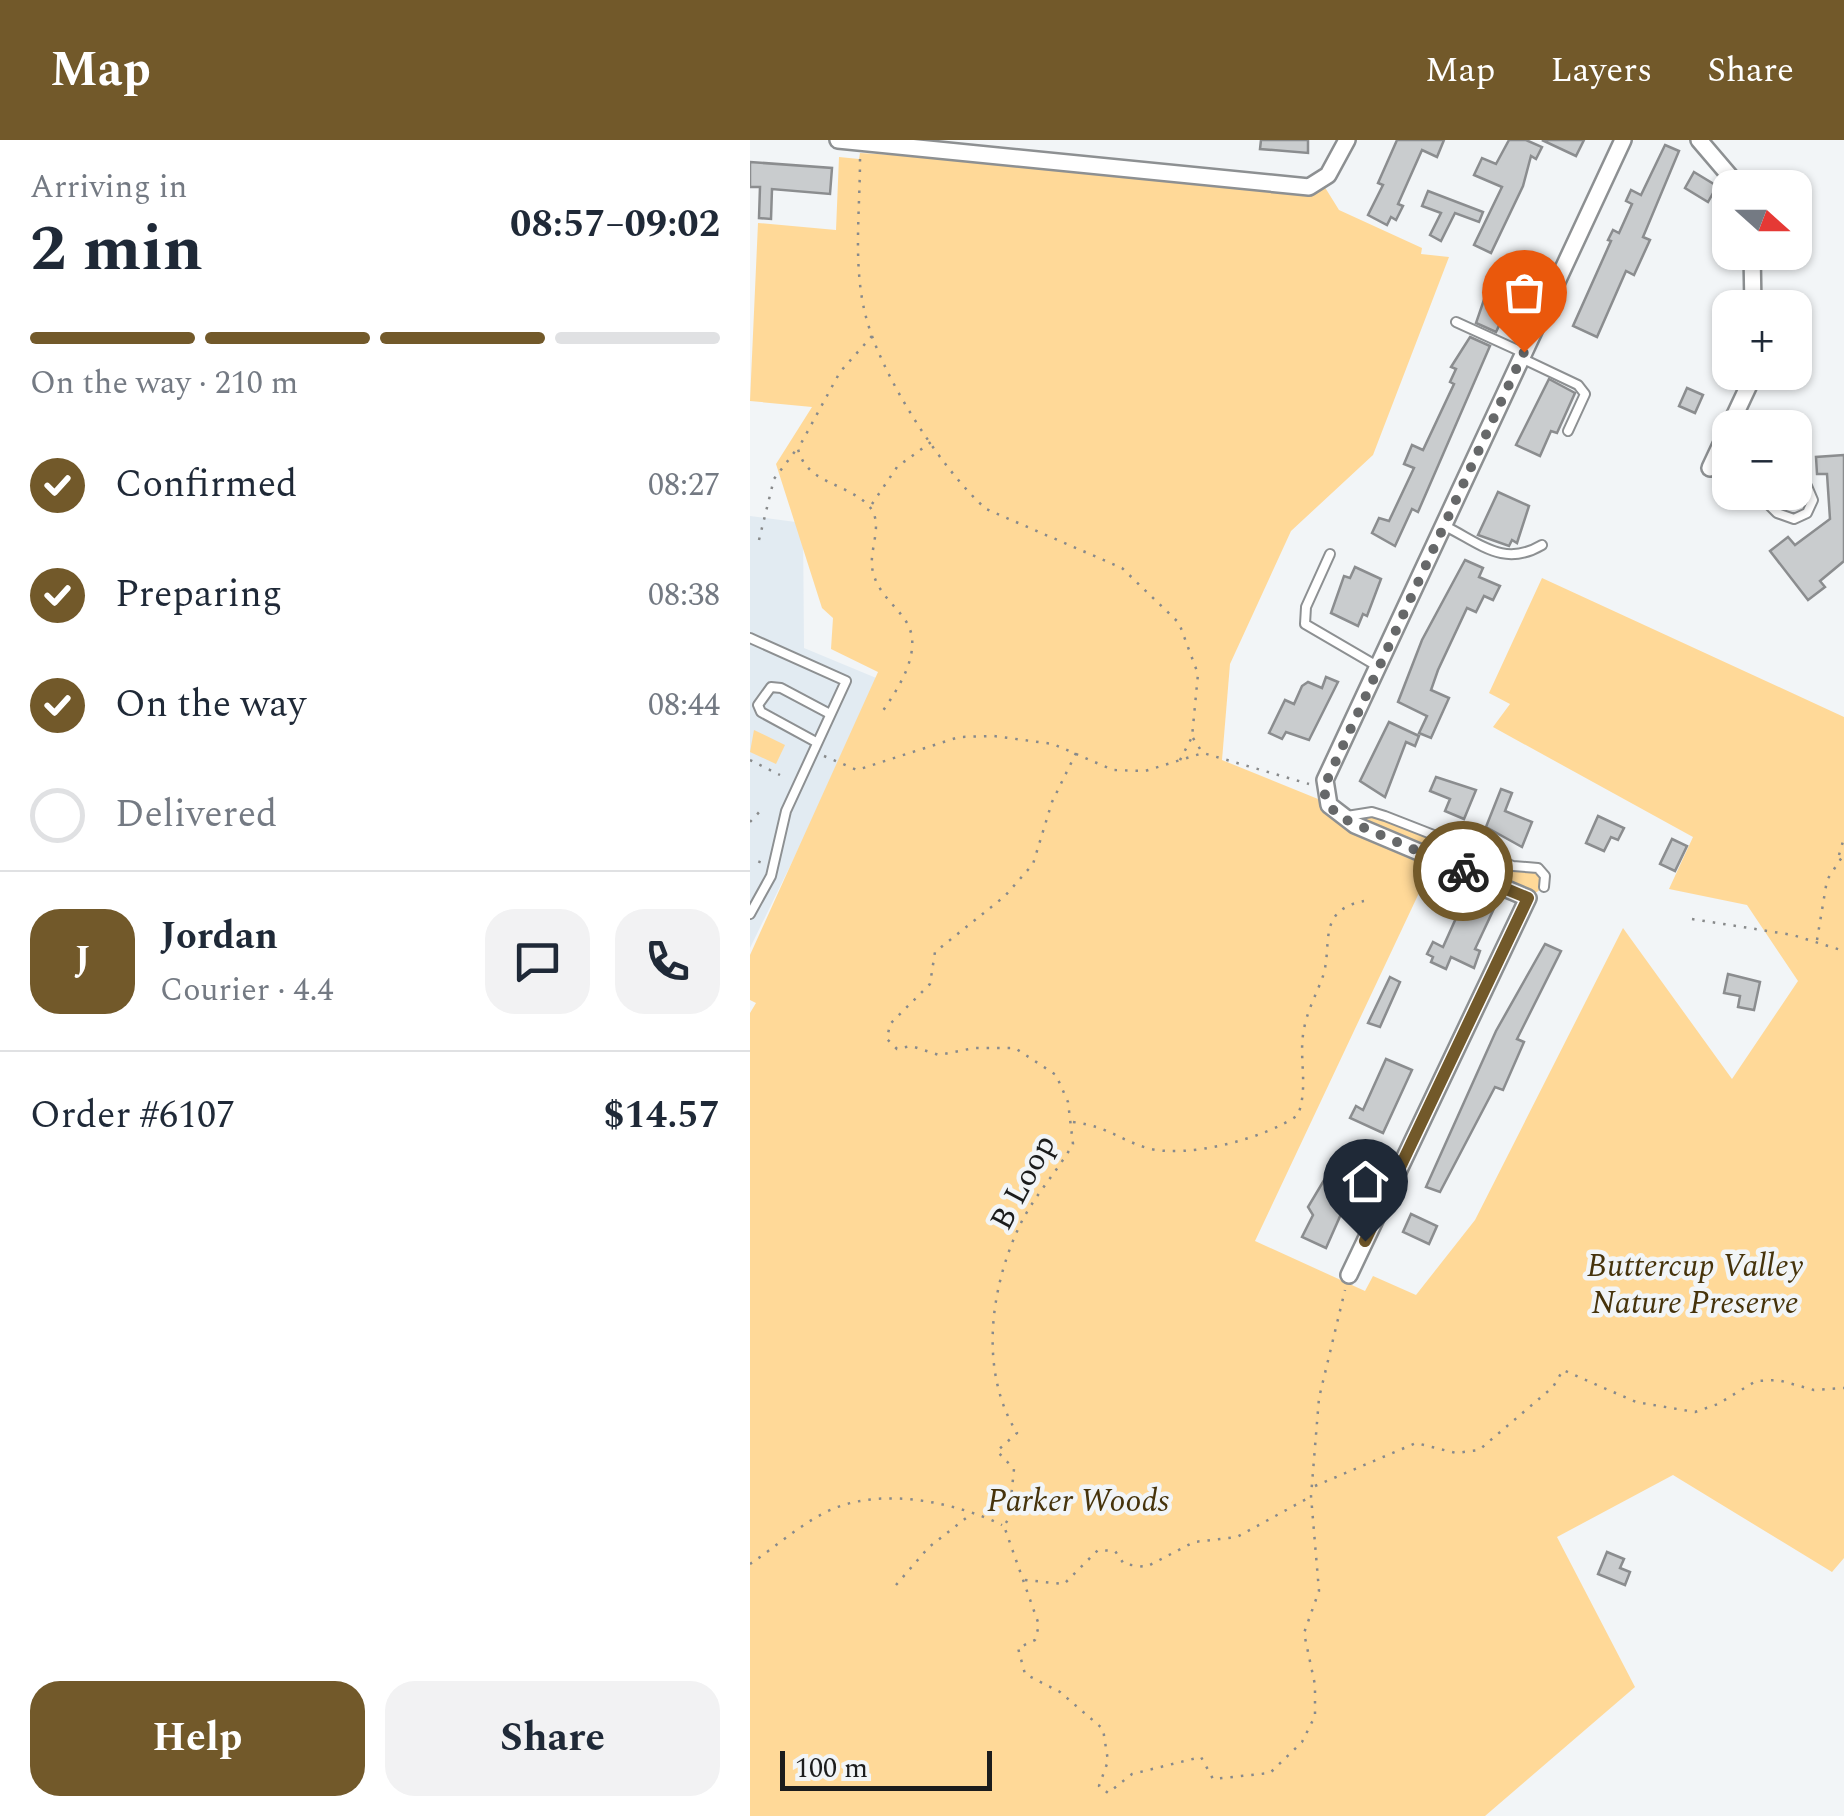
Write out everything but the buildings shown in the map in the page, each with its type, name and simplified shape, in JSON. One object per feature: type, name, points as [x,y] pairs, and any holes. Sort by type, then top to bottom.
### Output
[{"type":"street","points":[[838,140],[855,145],[1309,186],[1328,175],[1347,140]]},
{"type":"street","points":[[1349,1275],[1528,898],[1342,818],[1329,806],[1319,787],[1623,140]]},
{"type":"street","points":[[1699,140],[1725,170]]},
{"type":"lane","points":[[1456,322],[1578,385],[1586,394],[1568,430]]},
{"type":"lane","points":[[1774,510],[1794,519],[1808,510]]},
{"type":"lane","points":[[1443,524],[1505,555],[1522,557],[1542,545]]},
{"type":"lane","points":[[1330,554],[1306,608],[1305,624],[1377,666]]},
{"type":"lane","points":[[750,638],[846,681],[786,810],[772,876],[750,914]]},
{"type":"lane","points":[[816,742],[770,720],[758,705],[762,694],[771,687],[781,688],[830,714]]},
{"type":"lane","points":[[1342,818],[1359,813],[1384,816],[1512,866],[1538,868],[1544,876],[1544,887]]},
{"type":"path","points":[[855,145],[859,272],[872,336],[932,441],[986,509],[1122,568],[1171,614],[1193,652],[1198,674],[1192,737],[1179,762]]},
{"type":"path","points":[[759,540],[778,469],[798,450],[840,372],[872,336]]},
{"type":"path","points":[[870,506],[897,467],[932,441]]},
{"type":"path","points":[[798,450],[802,464],[870,506],[876,520],[872,570],[881,591],[908,624],[912,642],[908,665],[880,715]]},
{"type":"path","points":[[822,756],[858,770],[960,737],[994,736],[1030,740],[1125,772],[1179,762],[1203,753],[1319,787]]},
{"type":"path","points":[[1192,737],[1203,753]]},
{"type":"path","name":"B Loop","points":[[1004,1526],[1009,1518],[1014,1469],[998,1450],[1017,1433],[1007,1417],[994,1368],[995,1294],[1017,1230],[1074,1144],[1072,1122],[1056,1074],[1015,1048],[974,1048],[939,1055],[911,1046],[897,1048],[887,1039],[890,1024],[931,982],[936,952],[1004,896],[1034,864],[1052,802],[1076,753]]},
{"type":"path","points":[[750,760],[780,775]]},
{"type":"path","points":[[750,822],[764,808]]},
{"type":"path","points":[[1816,940],[1827,880],[1844,838]]},
{"type":"path","points":[[1838,857],[1844,854]]},
{"type":"path","points":[[1072,1122],[1104,1126],[1145,1147],[1178,1153],[1223,1144],[1286,1123],[1298,1115],[1305,1097],[1304,1030],[1325,969],[1328,928],[1337,914],[1364,901]]},
{"type":"path","points":[[1692,919],[1816,940],[1844,951]]},
{"type":"path","points":[[750,1564],[833,1508],[865,1500],[922,1502],[1004,1526],[1039,1625],[1035,1640],[1018,1648],[1017,1658],[1025,1674],[1060,1692],[1104,1729],[1108,1746],[1099,1786],[1104,1791],[1108,1794],[1126,1778],[1152,1767],[1201,1757],[1213,1779],[1270,1772],[1302,1742],[1316,1716],[1315,1685],[1304,1634],[1318,1590],[1311,1496],[1319,1398],[1349,1275]]},
{"type":"path","points":[[1314,1487],[1416,1444],[1456,1453],[1479,1450],[1553,1387],[1563,1370],[1636,1402],[1695,1412],[1718,1404],[1756,1381],[1778,1380],[1814,1390],[1844,1388]]},
{"type":"path","points":[[1025,1580],[1064,1584],[1098,1550],[1115,1551],[1124,1564],[1146,1568],[1194,1542],[1237,1537],[1311,1496]]},
{"type":"path","points":[[896,1585],[929,1546],[971,1515]]},
{"type":"shaded area","points":[[750,516],[803,523],[804,648],[881,680],[750,948]]},
{"type":"green space","name":"Parker Woods","points":[[860,153],[1321,181],[1339,210],[1422,248],[1421,254],[1449,257],[1373,455],[1291,531],[1230,664],[1222,760],[1355,814],[1372,812],[1513,866],[1538,868],[1544,887],[1528,898],[1435,859],[1255,1241],[1365,1291],[1373,1276],[1416,1295],[1475,1220],[1623,928],[1732,1079],[1798,981],[1747,905],[1669,889],[1693,837],[1493,727],[1510,704],[1489,693],[1542,578],[1844,717],[1844,1558],[1832,1572],[1673,1475],[1557,1537],[1635,1687],[1485,1816],[750,1816],[750,1013],[756,1003],[750,1000],[750,955],[878,672],[831,649],[833,618],[822,608],[776,464],[812,407],[750,401],[758,223],[836,230],[839,157],[859,159]]},
{"type":"green space","points":[[754,730],[785,745],[776,764],[750,752]]},
{"type":"way so far","points":[[1463,871],[1342,818],[1329,806],[1323,789],[1327,772],[1524,352]]},
{"type":"route","points":[[1365,1241],[1528,898],[1463,871]]},
{"type":"park label","name":"Buttercup Valley Nature Preserve","points":[[1695,1284]]}]
